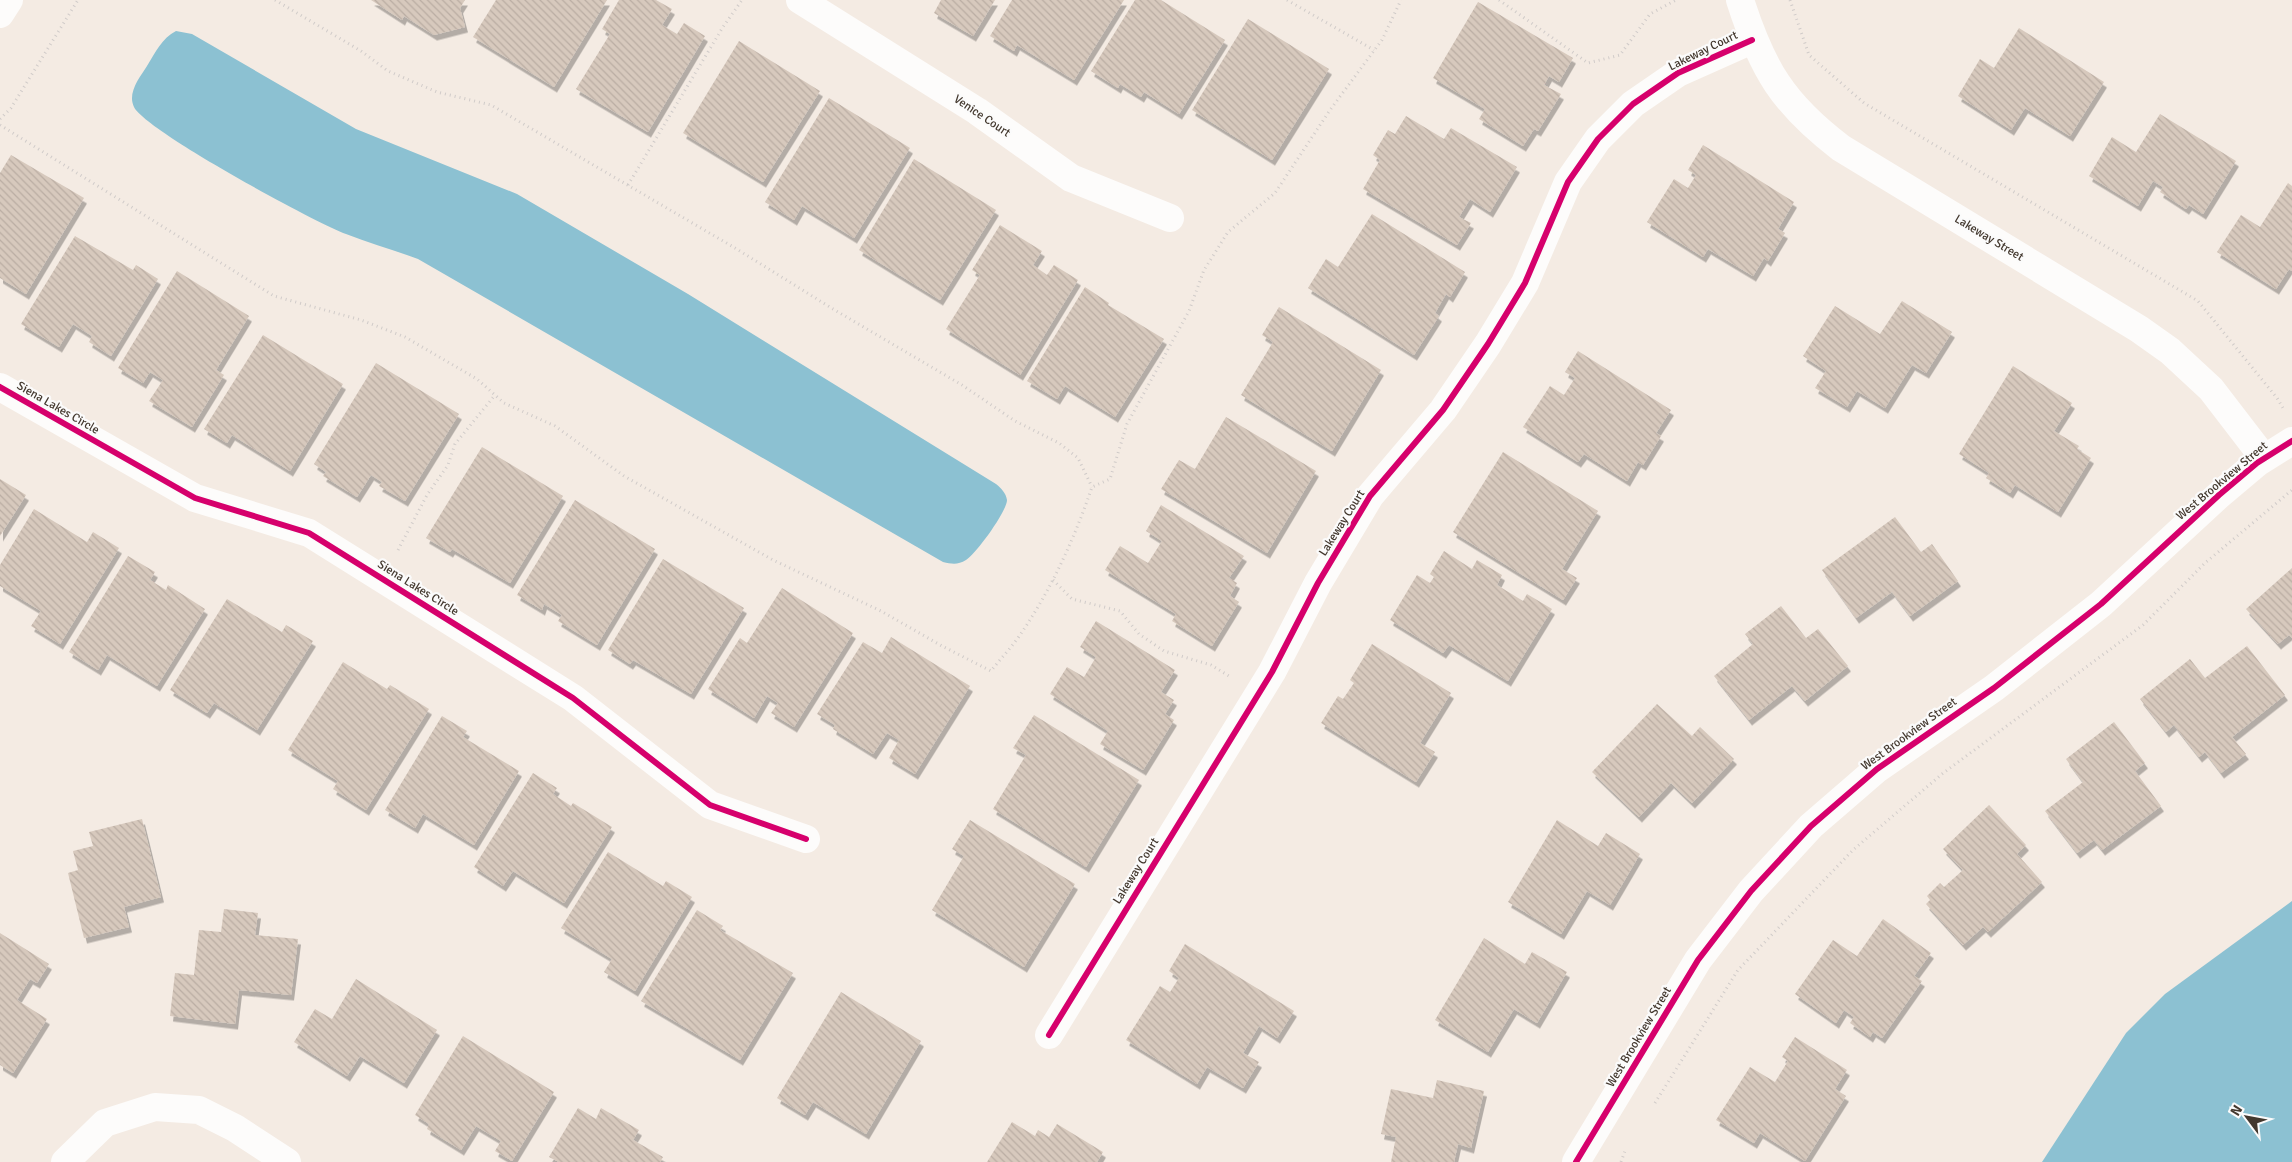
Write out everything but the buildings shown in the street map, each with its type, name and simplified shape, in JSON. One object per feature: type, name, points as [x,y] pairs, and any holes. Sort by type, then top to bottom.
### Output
[{"type":"street","points":[[0,14],[9,0]]},
{"type":"street","name":"Venice Court","points":[[800,0],[978,111],[1071,178],[1170,218]]},
{"type":"street","name":"Lakeway Street","points":[[1740,0],[1752,40],[1779,89],[1798,112],[1818,131],[1841,148],[2139,329],[2170,351],[2211,390],[2264,458]]},
{"type":"street","name":"Lakeway Court","points":[[1050,1035],[1272,672],[1318,583],[1370,496],[1442,410],[1488,344],[1521,291],[1546,230],[1573,174],[1598,139],[1633,104],[1678,73],[1752,40]]},
{"type":"street","name":"Siena Lakes Circle","points":[[0,387],[195,498],[309,533],[573,698],[710,805],[806,838]]},
{"type":"street","name":"West Brookview Street","points":[[1576,1162],[1698,960],[1751,890],[1811,826],[1877,769],[1994,688],[2101,604],[2219,495],[2264,458],[2292,441]]},
{"type":"street","points":[[65,1162],[105,1122],[155,1107],[200,1110],[235,1128],[287,1162]]},
{"type":"path","points":[[0,119],[11,108],[78,0]]},
{"type":"path","points":[[0,125],[274,296],[361,320],[405,337],[477,379],[504,403],[555,426],[624,476],[773,560],[881,611],[942,646],[991,671],[1022,633],[1053,580],[1082,517],[1092,487],[1078,458],[1059,442],[1015,421],[962,385],[491,105],[436,92],[388,71],[360,51],[275,0]]},
{"type":"path","points":[[628,185],[722,27],[742,0]]},
{"type":"path","points":[[1287,0],[1374,50]]},
{"type":"path","points":[[1092,487],[1110,479],[1127,424],[1189,311],[1204,270],[1228,232],[1275,193],[1330,110],[1382,40],[1401,0]]},
{"type":"path","points":[[1499,0],[1588,63],[1620,55],[1650,14],[1676,0]]},
{"type":"path","points":[[1790,0],[1808,56],[1864,103],[2198,301],[2277,398],[2285,411]]},
{"type":"path","points":[[380,577],[405,539],[427,495],[448,465],[455,444],[495,395]]},
{"type":"path","points":[[1651,1108],[1738,970],[1853,850],[1942,774],[2143,625],[2205,563],[2292,490]]},
{"type":"path","points":[[1053,580],[1072,599],[1120,611],[1139,634],[1164,651],[1211,664],[1233,678]]},
{"type":"path","points":[[1621,1162],[1626,1149]]},
{"type":"water","points":[[176,31],[192,34],[356,129],[517,194],[688,294],[996,484],[1006,495],[1007,500],[997,522],[977,550],[966,560],[955,564],[943,562],[418,259],[328,226],[268,195],[198,155],[145,119],[132,102],[135,85],[141,75],[163,42]]},
{"type":"water","points":[[2292,901],[2292,1162],[2042,1162],[2126,1033],[2165,994]]},
{"type":"cycle path","points":[[1049,1035],[1272,672],[1318,583],[1370,496],[1443,410],[1488,344],[1525,283],[1568,182],[1598,139],[1633,104],[1678,73],[1752,40]]},
{"type":"cycle path","points":[[0,387],[195,498],[309,533],[573,698],[710,805],[806,839]]},
{"type":"cycle path","points":[[1576,1162],[1698,960],[1751,891],[1811,826],[1877,769],[1994,688],[2101,604],[2219,495],[2257,463],[2292,441]]}]
